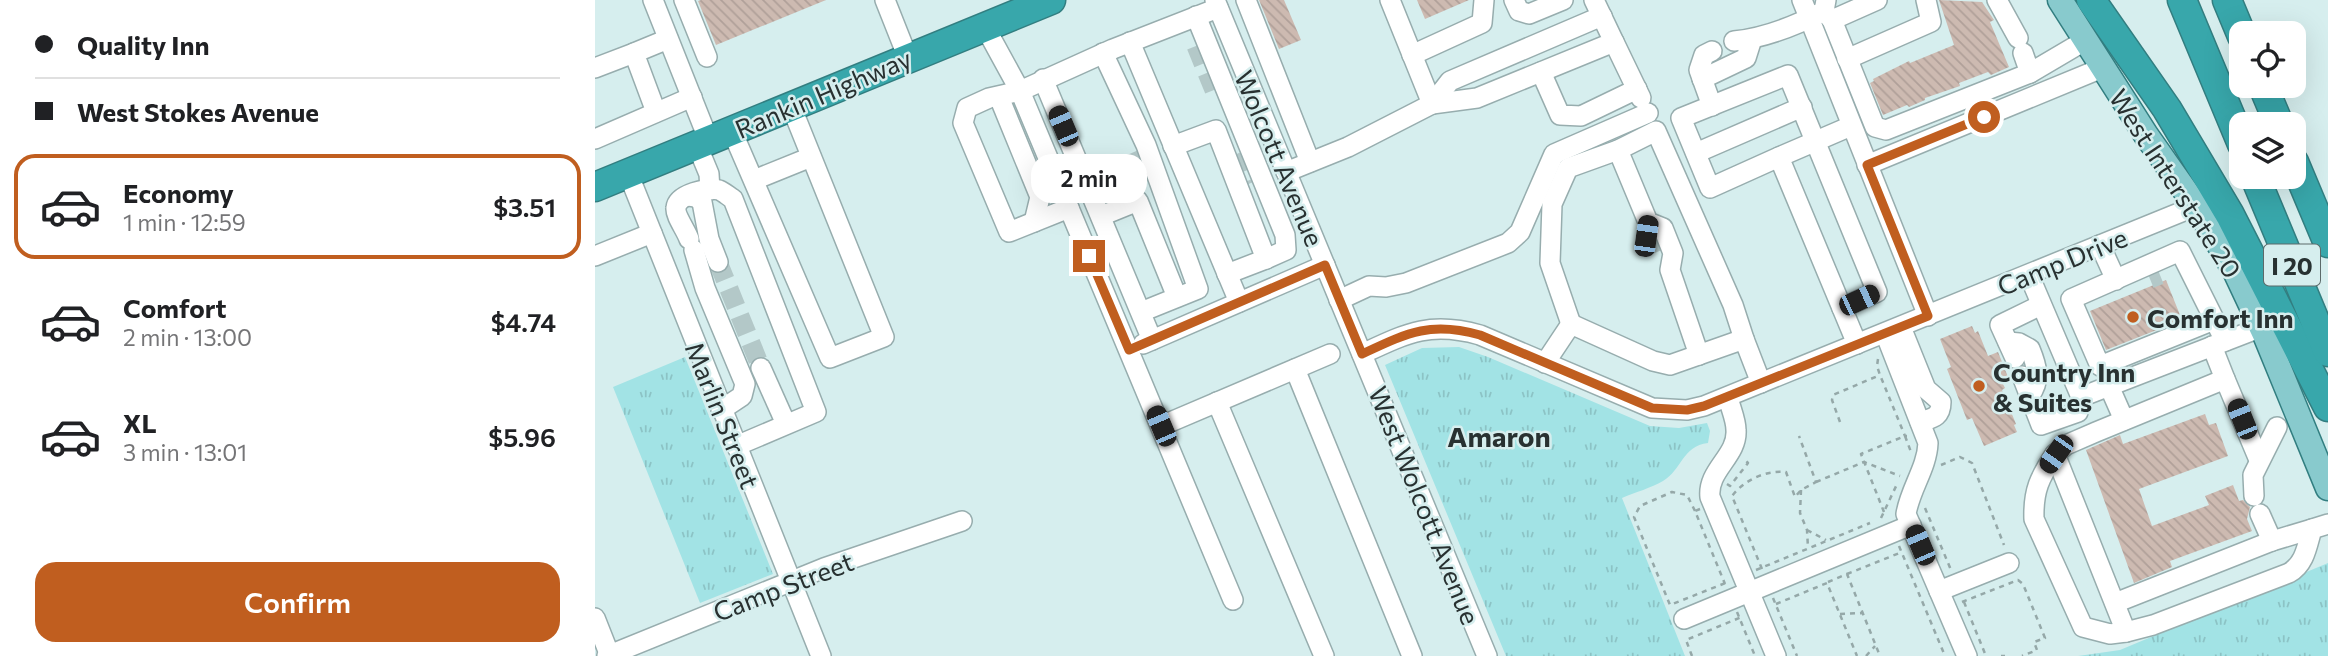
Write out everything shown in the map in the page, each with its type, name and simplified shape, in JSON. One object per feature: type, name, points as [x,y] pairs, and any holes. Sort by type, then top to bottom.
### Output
[{"type":"highway","name":"Rankin Highway","points":[[595,187],[1051,0]]},
{"type":"highway","points":[[2091,0],[2167,109],[2230,215],[2328,407]]},
{"type":"highway","points":[[2182,0],[2229,113]]},
{"type":"highway","points":[[2227,0],[2236,21]]},
{"type":"highway","name":"I 20","points":[[2260,189],[2328,352]]},
{"type":"highway","name":"I 20","points":[[2305,189],[2328,243]]},
{"type":"main road","name":"West Interstate 20","points":[[2060,0],[2102,68],[2196,206],[2235,271],[2262,327],[2328,488]]},
{"type":"street","points":[[653,0],[692,97],[713,139],[754,180],[830,358],[884,337],[791,106]]},
{"type":"street","points":[[684,0],[707,57]]},
{"type":"street","points":[[885,0],[908,58]]},
{"type":"street","points":[[1246,0],[1310,162]]},
{"type":"street","points":[[1390,0],[1432,104]]},
{"type":"street","points":[[1412,55],[1482,23],[1484,0]]},
{"type":"street","points":[[1514,0],[1519,11],[1529,14],[1563,0]]},
{"type":"street","points":[[1702,79],[1747,58],[1743,40],[1818,10],[1877,0]]},
{"type":"street","points":[[1847,59],[1931,22],[1926,0]]},
{"type":"street","points":[[1997,0],[2021,46],[2030,73]]},
{"type":"street","points":[[1069,208],[1009,232],[963,123],[967,108],[1020,91],[1103,53],[1191,18],[1216,4]]},
{"type":"street","name":"Wolcott Avenue","points":[[1216,4],[1362,354]]},
{"type":"street","points":[[1432,104],[1450,81],[1598,8],[1657,131],[1733,305],[1761,383]]},
{"type":"street","points":[[1818,10],[1847,59],[1875,127],[1886,130],[2030,73],[2086,40]]},
{"type":"street","points":[[1818,10],[1851,126],[1927,314]]},
{"type":"street","points":[[1191,18],[1196,46]]},
{"type":"street","points":[[1191,18],[1285,235],[1286,250],[1227,274]]},
{"type":"street","points":[[985,27],[1020,91],[1233,600]]},
{"type":"street","points":[[595,68],[668,39]]},
{"type":"street","points":[[1130,42],[1239,302]]},
{"type":"street","points":[[1286,172],[1348,146],[1432,104],[1476,98],[1614,42]]},
{"type":"street","points":[[1712,51],[1704,55],[1699,70],[1712,106]]},
{"type":"street","points":[[633,52],[656,112]]},
{"type":"street","points":[[1103,53],[1146,145],[1198,289],[1141,312]]},
{"type":"street","points":[[1867,165],[2102,68]]},
{"type":"street","points":[[1542,72],[1560,116],[1581,116],[1637,89]]},
{"type":"street","points":[[1842,308],[1877,292],[1816,141],[1788,75],[1681,118],[1710,188],[1779,157],[1816,141],[1851,126]]},
{"type":"street","points":[[1043,79],[1152,340]]},
{"type":"street","points":[[1252,91],[1277,79]]},
{"type":"street","points":[[1214,90],[1240,153]]},
{"type":"street","points":[[595,139],[692,97]]},
{"type":"street","points":[[999,97],[1040,197],[1034,222]]},
{"type":"street","points":[[1696,153],[1802,107]]},
{"type":"street","points":[[1339,300],[1369,286],[1386,287],[1406,283],[1508,243],[1520,232],[1554,154],[1648,113]]},
{"type":"street","points":[[1131,116],[1136,156],[1166,228],[1181,242]]},
{"type":"street","points":[[1173,146],[1216,130],[1273,256]]},
{"type":"street","points":[[1657,131],[1618,150],[1568,168],[1552,204],[1550,264],[1570,324],[1653,361],[1670,365],[1744,339]]},
{"type":"street","points":[[710,190],[713,139]]},
{"type":"street","points":[[1618,150],[1647,229],[1663,228],[1673,253],[1662,264],[1699,355]]},
{"type":"street","points":[[754,180],[811,157]]},
{"type":"street","points":[[1779,157],[1857,344]]},
{"type":"street","name":"Marlin Street","points":[[628,173],[821,656]]},
{"type":"street","points":[[1092,196],[1111,178]]},
{"type":"street","points":[[1251,183],[1273,256]]},
{"type":"street","points":[[721,410],[743,397],[745,384],[705,288],[692,244],[676,211],[676,205],[681,198],[716,189],[733,199],[816,412],[736,446]]},
{"type":"street","points":[[688,196],[697,197],[702,202],[709,239],[718,262]]},
{"type":"street","points":[[1101,216],[1138,201],[1177,297]]},
{"type":"street","name":"Camp Drive","points":[[1362,354],[1400,337],[1436,328],[1459,329],[1480,335],[1652,408],[1687,410],[1704,406],[1857,344],[1889,337],[1927,314],[2196,206]]},
{"type":"street","points":[[595,256],[652,233]]},
{"type":"street","points":[[2100,245],[2122,277]]},
{"type":"street","points":[[2214,320],[2100,366],[2071,299],[2180,251],[2214,320],[2225,379],[2259,460]]},
{"type":"street","points":[[2122,277],[2155,277],[2169,256]]},
{"type":"street","points":[[1129,350],[1325,265]]},
{"type":"street","points":[[2029,275],[2081,397],[2078,412],[2041,425],[2000,325],[2041,305]]},
{"type":"street","points":[[1545,363],[1570,324]]},
{"type":"street","points":[[2081,397],[2262,327]]},
{"type":"street","points":[[1889,337],[1929,443],[1928,453],[1908,503],[1906,514],[1915,517]]},
{"type":"street","points":[[1889,337],[1926,389],[1941,402],[1941,411],[1935,417],[1920,422]]},
{"type":"street","points":[[2015,359],[2019,343],[2030,349],[2037,368],[2036,387],[2030,395]]},
{"type":"street","points":[[1161,426],[1330,354]]},
{"type":"street","name":"West Wolcott Avenue","points":[[1362,354],[1487,656]]},
{"type":"street","points":[[761,368],[786,424]]},
{"type":"street","points":[[1295,369],[1412,656]]},
{"type":"street","points":[[2225,379],[2066,445],[2039,478],[2033,503],[2034,519],[2083,627],[2096,633],[2110,634],[2153,625],[2289,573],[2297,569],[2320,527]]},
{"type":"street","points":[[2109,386],[2124,420]]},
{"type":"street","points":[[1727,397],[1737,431],[1732,450],[1709,486],[1710,497],[1754,584],[1776,656]]},
{"type":"street","points":[[1217,402],[1324,656]]},
{"type":"street","points":[[2272,541],[2257,505],[2253,475],[2277,427]]},
{"type":"street","points":[[2056,454],[2126,632]]},
{"type":"street","points":[[1684,619],[1754,584],[1915,517]]},
{"type":"street","points":[[1915,517],[1939,591],[1967,656]]},
{"type":"street","name":"Camp Street","points":[[609,656],[790,582],[962,521]]},
{"type":"street","points":[[2115,603],[2272,541],[2320,527]]},
{"type":"street","points":[[1939,591],[2007,554]]},
{"type":"street","points":[[595,618],[609,656]]},
{"type":"path","points":[[1889,337],[1877,366],[1911,452]]},
{"type":"path","points":[[1840,422],[1832,400],[1833,395],[1880,375]]},
{"type":"path","points":[[1800,436],[1816,482]]},
{"type":"path","points":[[1884,512],[1861,454],[1905,436]]},
{"type":"path","points":[[1721,480],[1730,486],[1748,463],[1740,456]]},
{"type":"path","points":[[1934,469],[1960,457],[1972,463],[2007,554]]},
{"type":"path","points":[[1797,656],[1776,604],[1754,584],[1732,496],[1741,485],[1774,471],[1786,472],[1795,497],[1801,489],[1864,462],[1901,476],[1881,519]]},
{"type":"path","points":[[1801,489],[1800,513],[1807,530],[1808,548]]},
{"type":"path","points":[[1695,512],[1687,495],[1672,492],[1640,506],[1634,517],[1670,605],[1754,584]]},
{"type":"path","points":[[1915,517],[1924,506],[1953,576]]},
{"type":"path","points":[[1807,530],[1827,541]]},
{"type":"path","points":[[1898,542],[1945,656]]},
{"type":"path","points":[[1766,607],[1902,552]]},
{"type":"path","points":[[1847,574],[1880,656]]},
{"type":"path","points":[[1986,656],[1964,602],[2018,580],[2023,584],[2045,638],[2034,642],[2037,650],[2022,656]]},
{"type":"path","points":[[1827,583],[1857,656]]},
{"type":"path","points":[[1840,614],[1863,613]]},
{"type":"path","points":[[1692,656],[1686,640],[1739,618],[1755,656]]},
{"type":"path","points":[[1866,656],[1876,645]]},
{"type":"green space","points":[[1459,347],[1650,426],[1679,428],[1707,423],[1710,431],[1708,443],[1687,453],[1663,481],[1622,498],[1685,656],[1506,656],[1385,365],[1422,348]]},
{"type":"green space","points":[[685,357],[773,574],[700,603],[613,387]]},
{"type":"green space","points":[[2328,563],[2328,656],[2078,656],[2120,650]]},
{"type":"building","points":[[826,0],[716,45],[698,1]]},
{"type":"building","points":[[1259,0],[1284,0],[1301,40],[1279,49]]},
{"type":"building","points":[[1417,0],[1469,0],[1425,19]]},
{"type":"building","points":[[1939,0],[1982,2],[1994,20],[1990,22],[2009,67],[1991,75],[1988,72],[1959,83],[1960,86],[1883,115],[1870,83],[1873,79],[1909,61],[1910,63],[1954,45]]},
{"type":"building","name":"Comfort Inn","points":[[2166,280],[2182,320],[2106,350],[2090,311]]},
{"type":"building","name":"Country Inn & Suites","points":[[1972,326],[1975,333],[1978,331],[1988,356],[1998,352],[2010,382],[2003,384],[2005,388],[2002,390],[2017,432],[1984,446],[1972,418],[1967,420],[1947,369],[1951,367],[1940,339]]},
{"type":"building","points":[[2205,414],[2209,425],[2216,423],[2228,456],[2139,489],[2152,526],[2209,505],[2205,496],[2233,485],[2239,501],[2243,500],[2250,507],[2247,519],[2252,531],[2170,561],[2172,567],[2134,583],[2086,450],[2120,435],[2123,444]]},
{"type":"tunnel","points":[[1196,46],[1214,90]]},
{"type":"tunnel","points":[[1134,152],[1138,161]]},
{"type":"tunnel","points":[[1239,153],[1251,183]]},
{"type":"tunnel","points":[[1646,236],[1655,258]]},
{"type":"tunnel","points":[[718,262],[761,368]]},
{"type":"tunnel","points":[[2150,279],[2160,275]]},
{"type":"place","name":"Comfort Inn","points":[[2133,317]]},
{"type":"place","name":"Country Inn & Suites","points":[[1979,386]]},
{"type":"district","name":"Amaron","points":[[1499,436]]},
{"type":"route","points":[[1089,256],[1129,350],[1325,265],[1362,354],[1415,332],[1436,328],[1459,329],[1480,335],[1652,408],[1687,410],[1704,406],[1928,316],[1867,165],[1984,117]]}]
